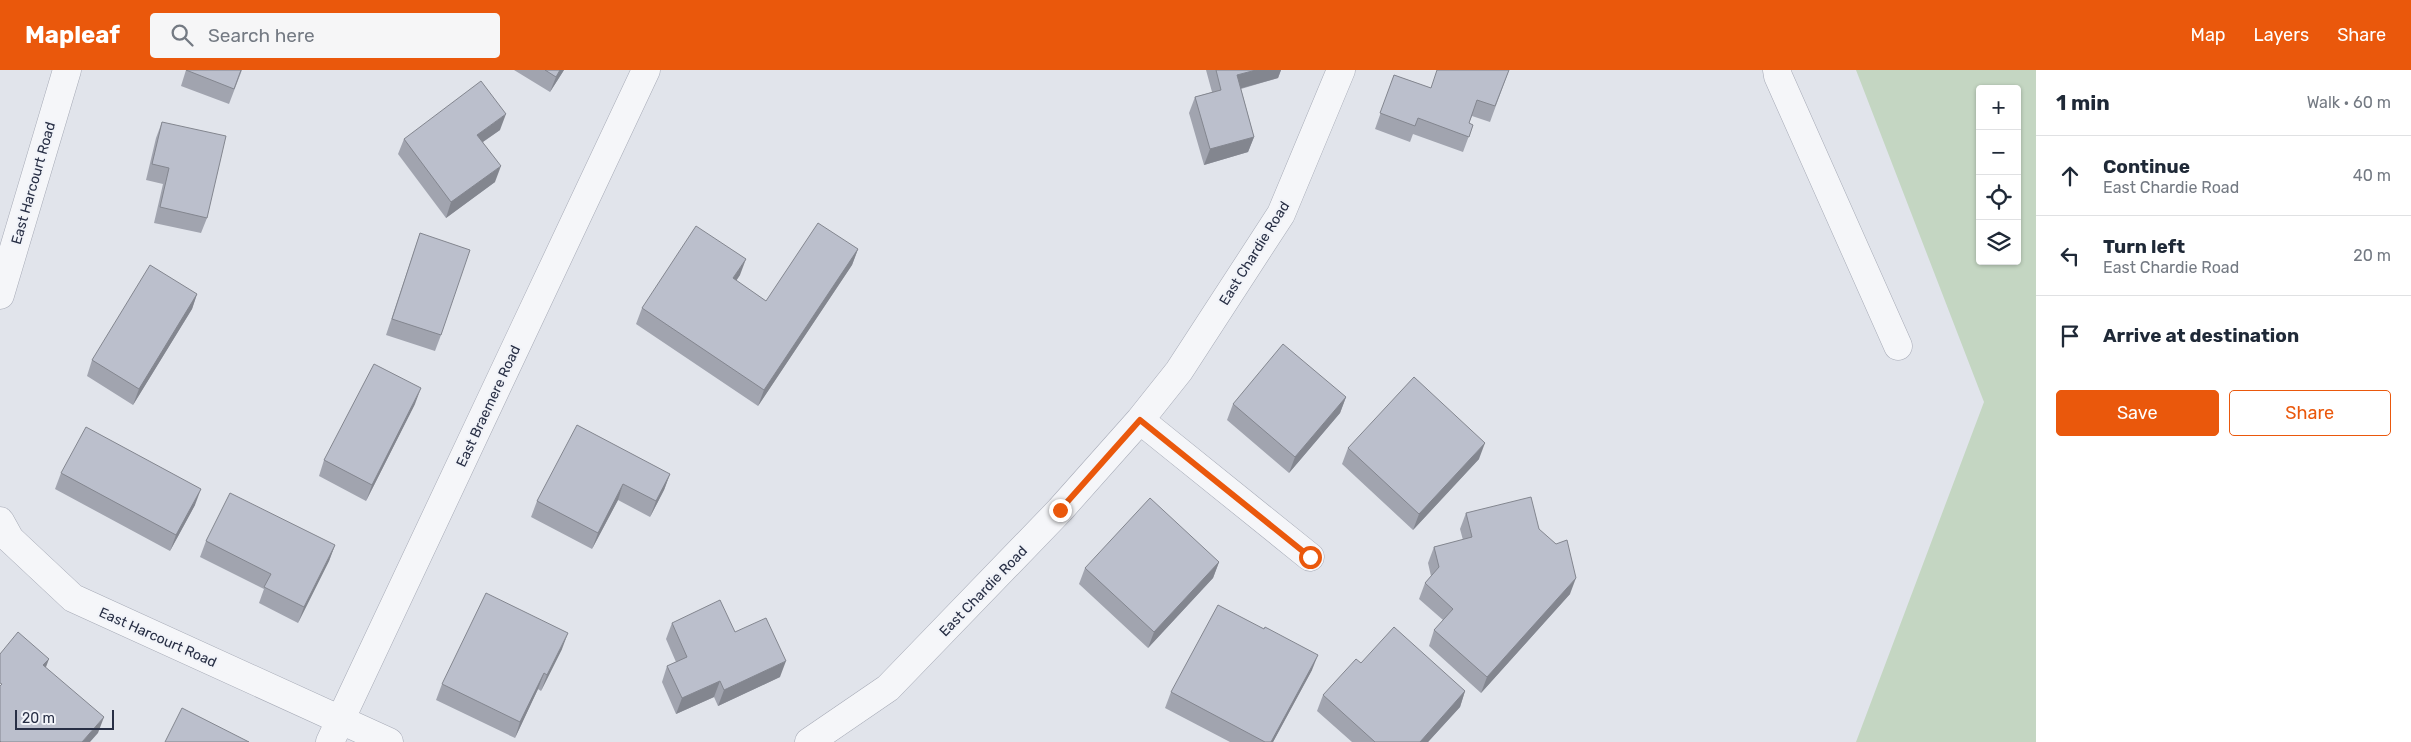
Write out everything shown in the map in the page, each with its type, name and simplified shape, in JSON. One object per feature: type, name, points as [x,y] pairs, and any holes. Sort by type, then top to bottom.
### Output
[{"type":"street","name":"East Harcourt Road","points":[[0,295],[67,70]]},
{"type":"street","name":"East Braemere Road","points":[[335,731],[646,70]]},
{"type":"street","name":"East Chardie Road","points":[[809,742],[888,688],[1010,564],[1140,420],[1179,371],[1281,214],[1342,70]]},
{"type":"street","points":[[1778,70],[1778,76],[1898,346]]},
{"type":"street","points":[[1140,420],[1310,557]]},
{"type":"street","name":"East Harcourt Road","points":[[0,521],[10,539],[73,598],[335,731]]},
{"type":"street","points":[[335,731],[389,742]]},
{"type":"green space","points":[[1856,70],[2036,70],[2036,742],[1856,742],[1984,402]]},
{"type":"building","points":[[186,70],[241,70],[234,89]]},
{"type":"building","points":[[545,70],[560,70],[556,77]]},
{"type":"building","points":[[1216,70],[1256,70],[1237,75],[1254,137],[1210,149],[1195,97],[1221,90]]},
{"type":"building","points":[[1437,70],[1509,70],[1495,106],[1477,100],[1469,123],[1473,125],[1469,137],[1418,118],[1415,126],[1380,113],[1394,75],[1431,88]]},
{"type":"building","points":[[481,81],[506,114],[477,135],[501,166],[451,202],[404,139]]},
{"type":"building","points":[[162,122],[226,136],[207,218],[160,207],[169,168],[152,164]]},
{"type":"building","points":[[818,223],[858,249],[764,390],[642,308],[696,226],[746,259],[733,278],[766,301]]},
{"type":"building","points":[[420,233],[470,250],[441,335],[392,319]]},
{"type":"building","points":[[150,265],[197,294],[139,389],[92,360]]},
{"type":"building","points":[[1283,344],[1346,397],[1295,457],[1233,404]]},
{"type":"building","points":[[374,364],[421,388],[372,485],[324,460]]},
{"type":"building","points":[[1414,377],[1485,443],[1419,514],[1348,448]]},
{"type":"building","points":[[577,425],[670,474],[656,501],[623,484],[598,533],[537,501]]},
{"type":"building","points":[[86,427],[201,489],[176,535],[61,473]]},
{"type":"building","points":[[230,493],[335,545],[304,607],[264,587],[271,574],[206,541]]},
{"type":"building","points":[[1531,497],[1539,529],[1556,544],[1567,540],[1576,578],[1487,677],[1434,630],[1453,609],[1425,583],[1439,567],[1434,547],[1472,537],[1466,513]]},
{"type":"building","points":[[1150,498],[1219,562],[1154,632],[1085,568]]},
{"type":"building","points":[[486,593],[568,633],[547,675],[544,673],[520,722],[442,684]]},
{"type":"building","points":[[720,600],[735,632],[766,618],[786,661],[724,690],[720,681],[682,698],[667,666],[687,657],[672,623]]},
{"type":"building","points":[[1218,605],[1318,655],[1271,742],[1265,742],[1171,692]]},
{"type":"building","points":[[1394,627],[1465,691],[1420,742],[1375,742],[1323,695],[1356,659],[1361,663]]},
{"type":"building","points":[[18,632],[49,659],[43,665],[104,717],[82,742],[0,741],[0,686],[2,684],[0,683],[0,654]]},
{"type":"building","points":[[182,708],[249,742],[165,742]]},
{"type":"route","points":[[1060,510],[1140,420],[1310,557]]}]
